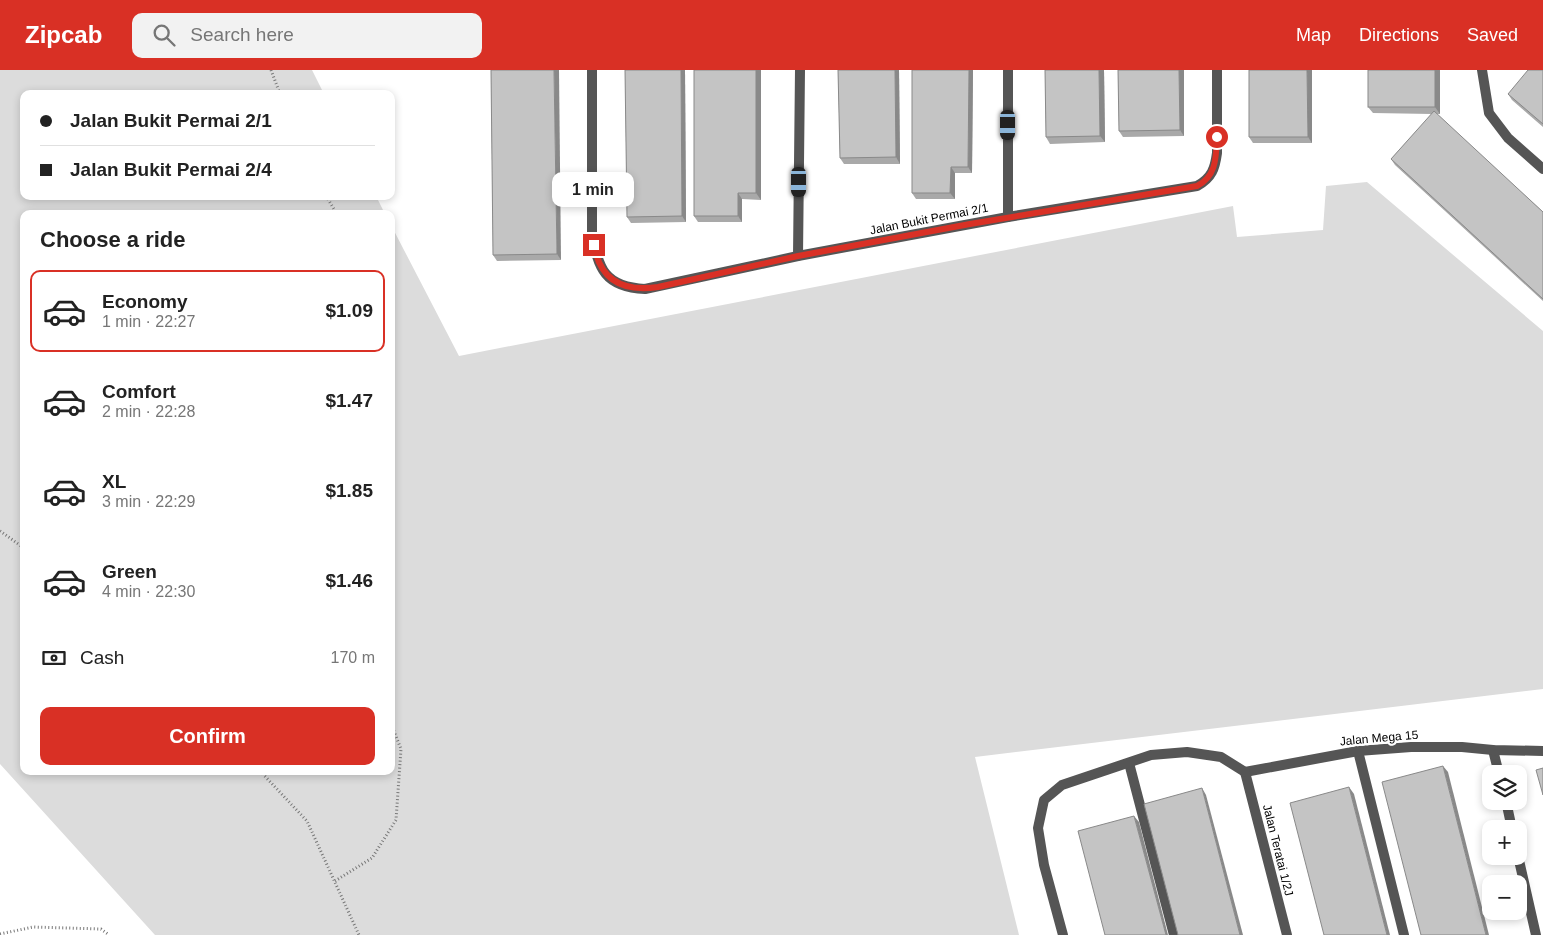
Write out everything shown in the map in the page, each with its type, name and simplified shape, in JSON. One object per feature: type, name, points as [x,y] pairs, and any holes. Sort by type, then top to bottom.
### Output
[{"type":"street","name":"Jalan Bukit Permai 2/1","points":[[592,70],[592,233],[596,258],[606,275],[618,284],[631,288],[645,289],[798,256],[1008,217],[1197,186],[1204,182],[1213,171],[1216,153],[1217,70]]},
{"type":"street","points":[[798,256],[800,70]]},
{"type":"street","points":[[1008,70],[1008,217]]},
{"type":"street","points":[[1482,70],[1490,113],[1508,138],[1543,169]]},
{"type":"street","name":"Jalan Mega 15","points":[[1244,772],[1358,751],[1412,747],[1462,746],[1493,750],[1543,751]]},
{"type":"street","points":[[1493,750],[1497,765]]},
{"type":"street","points":[[1358,751],[1404,935]]},
{"type":"street","points":[[1063,935],[1044,866],[1038,828],[1044,800],[1062,785],[1151,756],[1186,752],[1221,757],[1244,772]]},
{"type":"street","points":[[1129,763],[1174,935]]},
{"type":"street","name":"Jalan Teratai 1/2J","points":[[1244,772],[1286,935]]},
{"type":"street","points":[[1520,865],[1536,935]]},
{"type":"path","points":[[271,70],[278,90]]},
{"type":"path","points":[[0,531],[20,545]]},
{"type":"path","points":[[335,881],[372,858],[396,820],[401,749],[395,734]]},
{"type":"path","points":[[264,775],[307,821],[359,935]]},
{"type":"path","points":[[0,934],[33,927],[101,929],[109,935]]},
{"type":"shaded area","points":[[0,70],[312,70],[322,90],[20,90],[20,200],[378,200],[383,210],[20,210],[20,775],[395,775],[395,233],[459,356],[1233,206],[1237,237],[1323,230],[1326,186],[1367,182],[1543,331],[1543,689],[975,757],[1019,935],[155,935],[0,764]]},
{"type":"building","points":[[491,70],[554,70],[557,254],[493,255]]},
{"type":"building","points":[[625,70],[681,70],[682,216],[627,217]]},
{"type":"building","points":[[694,70],[756,70],[756,193],[738,193],[738,216],[694,216]]},
{"type":"building","points":[[838,70],[895,70],[896,157],[840,158]]},
{"type":"building","points":[[912,70],[969,70],[968,167],[951,167],[950,193],[912,193]]},
{"type":"building","points":[[1045,70],[1099,70],[1100,136],[1046,137]]},
{"type":"building","points":[[1118,70],[1179,70],[1180,130],[1119,131]]},
{"type":"building","points":[[1249,70],[1307,70],[1308,137],[1249,137]]},
{"type":"building","points":[[1368,70],[1435,70],[1435,107],[1368,107]]},
{"type":"building","points":[[1528,70],[1543,70],[1543,124],[1508,94]]},
{"type":"building","points":[[1434,111],[1543,212],[1543,299],[1391,159]]},
{"type":"building","points":[[1443,766],[1486,935],[1421,935],[1382,782]]},
{"type":"building","points":[[1543,768],[1543,795],[1536,770]]},
{"type":"building","points":[[1349,787],[1387,935],[1324,935],[1290,803]]},
{"type":"building","points":[[1202,788],[1240,935],[1178,935],[1144,804]]},
{"type":"building","points":[[1134,816],[1166,935],[1105,935],[1078,831]]},
{"type":"route","points":[[594,245],[596,258],[606,275],[618,284],[631,288],[645,289],[658,287],[798,256],[1008,217],[1197,186],[1210,177],[1213,171],[1217,137]]}]
